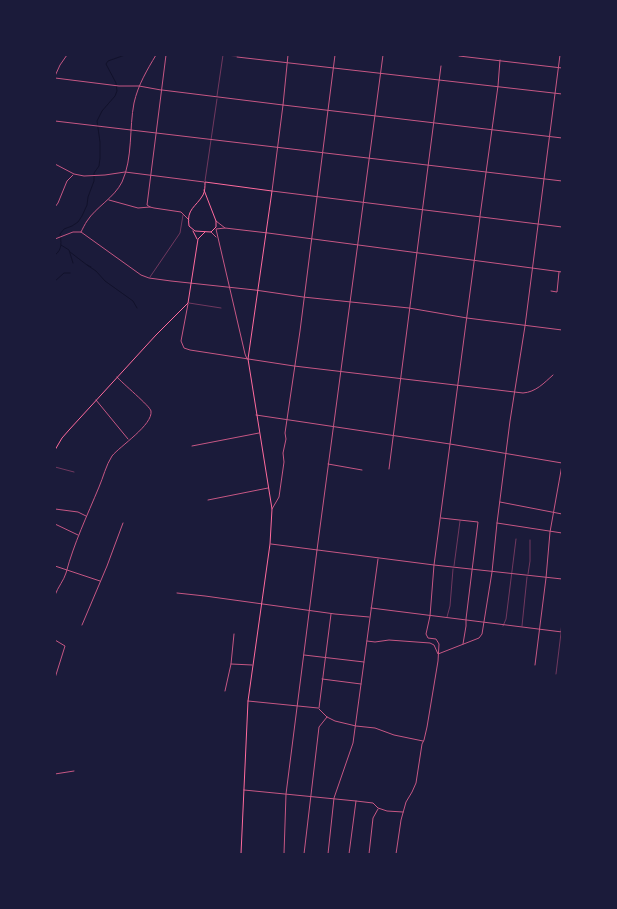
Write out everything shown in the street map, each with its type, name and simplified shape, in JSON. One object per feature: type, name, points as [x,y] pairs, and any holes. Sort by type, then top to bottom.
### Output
[{"type":"main road","points":[[198,239],[189,226],[190,210],[201,197],[205,182],[272,191],[248,360],[272,509],[270,544],[248,702],[241,854]]},
{"type":"main road","points":[[193,230],[211,232],[216,229],[216,221],[204,190]]},
{"type":"main road","points":[[201,197],[207,198]]},
{"type":"main road","points":[[55,450],[62,438],[96,400],[188,303],[198,239],[205,232]]},
{"type":"street","points":[[67,55],[60,65],[55,77],[119,86],[139,86],[375,117],[434,122],[562,138]]},
{"type":"street","points":[[81,232],[88,220],[108,200],[122,182],[129,155],[130,130],[134,102],[139,86],[156,55]]},
{"type":"street","points":[[150,207],[147,204],[147,201],[166,55]]},
{"type":"street","points":[[55,164],[74,174],[84,176],[125,172],[205,182],[223,55]]},
{"type":"street","points":[[225,55],[562,94]]},
{"type":"street","points":[[288,55],[272,191],[562,227]]},
{"type":"street","points":[[272,509],[279,497],[284,462],[283,449],[286,439],[285,434],[335,55]]},
{"type":"street","points":[[284,854],[286,794],[303,655],[383,55]]},
{"type":"street","points":[[438,654],[479,638],[482,634],[492,572],[506,454],[525,326],[560,55]]},
{"type":"street","points":[[459,56],[562,68]]},
{"type":"street","points":[[396,854],[401,820],[406,802],[416,783],[436,677],[439,644],[436,639],[428,638],[426,636],[426,631],[430,616],[434,565],[498,86],[500,60]]},
{"type":"street","points":[[389,469],[442,66]]},
{"type":"street","points":[[55,121],[562,181]]},
{"type":"street","points":[[55,207],[58,204],[67,181],[74,174]]},
{"type":"street","points":[[108,200],[138,208],[150,207],[183,213],[189,220]]},
{"type":"street","points":[[149,278],[180,233],[183,213]]},
{"type":"street","points":[[216,221],[225,228]]},
{"type":"street","points":[[248,360],[244,354],[216,229],[225,228],[311,238],[562,272]]},
{"type":"street","points":[[55,239],[73,232],[81,232],[141,275],[149,278],[190,284],[258,290],[303,297],[410,308],[467,318],[562,330]]},
{"type":"street","points":[[211,232],[217,237]]},
{"type":"street","points":[[551,291],[556,292],[559,271]]},
{"type":"street","points":[[221,308],[188,303],[181,341],[184,348],[248,360],[294,366],[515,391],[529,392],[537,389],[553,375]]},
{"type":"street","points":[[55,594],[66,573],[66,569],[79,535],[112,456],[140,431],[151,414],[147,405],[132,393],[117,377]]},
{"type":"street","points":[[96,400],[129,440]]},
{"type":"street","points":[[256,415],[450,444],[562,464],[550,532],[535,665]]},
{"type":"street","points":[[192,446],[259,433]]},
{"type":"street","points":[[328,464],[362,470]]},
{"type":"street","points":[[55,467],[74,472]]},
{"type":"street","points":[[208,500],[268,488]]},
{"type":"street","points":[[500,502],[562,514]]},
{"type":"street","points":[[55,509],[78,512],[87,516]]},
{"type":"street","points":[[441,518],[478,522],[465,636],[461,646]]},
{"type":"street","points":[[447,617],[450,606],[460,520]]},
{"type":"street","points":[[82,625],[100,581],[108,566],[123,523]]},
{"type":"street","points":[[497,523],[562,533]]},
{"type":"street","points":[[55,524],[79,535]]},
{"type":"street","points":[[502,626],[506,622],[516,539]]},
{"type":"street","points":[[522,627],[530,561],[530,540]]},
{"type":"street","points":[[270,544],[492,572],[528,574],[546,578],[562,579]]},
{"type":"street","points":[[328,854],[334,798],[351,752],[356,726],[378,558]]},
{"type":"street","points":[[55,566],[100,581]]},
{"type":"street","points":[[177,593],[370,618]]},
{"type":"street","points":[[371,608],[466,619],[502,626],[561,632]]},
{"type":"street","points":[[319,708],[331,613]]},
{"type":"street","points":[[556,674],[562,623]]},
{"type":"street","points":[[225,691],[231,664],[234,634]]},
{"type":"street","points":[[55,640],[65,646],[55,678]]},
{"type":"street","points":[[367,641],[375,642],[389,640],[430,643],[434,645],[438,654]]},
{"type":"street","points":[[303,655],[364,662]]},
{"type":"street","points":[[231,664],[253,665]]},
{"type":"street","points":[[322,679],[361,684]]},
{"type":"street","points":[[248,702],[319,708],[327,717],[335,721],[356,726],[375,728],[394,735],[423,742]]},
{"type":"street","points":[[304,854],[319,727],[327,717]]},
{"type":"street","points":[[55,774],[74,771]]},
{"type":"street","points":[[244,790],[373,803],[378,808],[391,812],[404,812]]},
{"type":"street","points":[[349,854],[356,801]]},
{"type":"street","points":[[369,854],[373,818],[378,808]]},
{"type":"waterway","points":[[55,255],[58,253],[60,248],[60,234],[64,229],[78,222],[82,216],[94,181],[94,173],[99,166],[100,142],[97,121],[102,111],[115,96],[117,91],[116,83],[106,64],[108,61],[125,55]]},
{"type":"waterway","points":[[61,245],[69,250],[73,263]]},
{"type":"waterway","points":[[70,252],[87,265]]},
{"type":"waterway","points":[[91,267],[87,265],[96,271],[105,281],[133,301],[137,308]]},
{"type":"waterway","points":[[55,281],[64,273],[70,273]]}]
